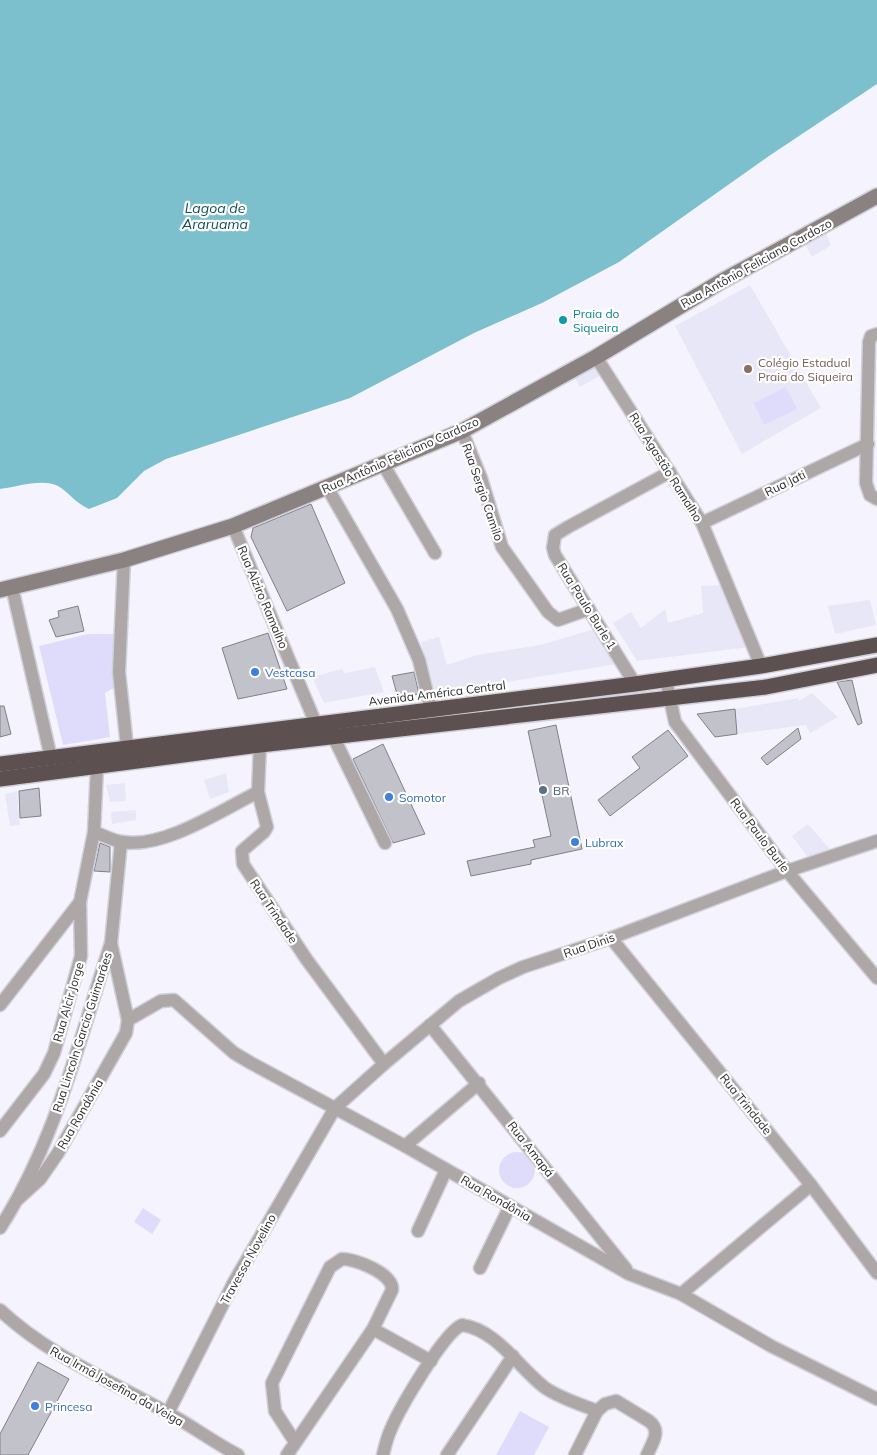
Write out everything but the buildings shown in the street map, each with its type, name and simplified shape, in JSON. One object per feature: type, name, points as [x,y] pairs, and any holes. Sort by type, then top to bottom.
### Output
[{"type":"highway","name":"Avenida América Central","points":[[0,764],[666,680],[762,666],[877,645]]},
{"type":"highway","points":[[0,779],[333,736],[766,687],[877,665]]},
{"type":"street","name":"Rua Antônio Feliciano Cardozo","points":[[6,588],[124,560],[233,526],[462,431],[596,357],[722,281],[877,196]]},
{"type":"street","points":[[877,334],[871,336],[869,342],[866,490],[877,499]]},
{"type":"street","name":"Rua Agastão Ramalho","points":[[596,357],[702,523],[762,666]]},
{"type":"street","name":"Rua Sergio Camilo","points":[[462,431],[481,478],[502,547],[518,572],[548,612],[558,620],[589,609]]},
{"type":"street","name":"Rua Jati","points":[[702,523],[868,444]]},
{"type":"street","points":[[383,464],[435,554]]},
{"type":"street","name":"Rua Paulo Burle 1","points":[[635,684],[555,554],[553,548],[554,535],[670,472]]},
{"type":"street","points":[[327,487],[401,617],[419,660],[431,709]]},
{"type":"street","name":"Rua Alziro Ramalho","points":[[233,526],[316,724]]},
{"type":"street","points":[[124,560],[119,672],[127,747]]},
{"type":"street","points":[[6,588],[51,758]]},
{"type":"street","name":"Rua Paulo Burle","points":[[666,680],[675,722],[787,871],[877,978]]},
{"type":"street","points":[[333,736],[385,843]]},
{"type":"street","name":"Rua Trindade","points":[[260,745],[258,792],[266,827],[264,832],[242,851],[243,864],[307,960],[384,1064]]},
{"type":"street","name":"Rua Alcir Jorge","points":[[0,1131],[44,1074],[54,1053],[81,956],[80,902],[94,832],[97,767]]},
{"type":"street","points":[[94,832],[121,842],[146,842],[164,839],[258,792]]},
{"type":"street","name":"Rua Dinis","points":[[335,1108],[459,1001],[499,978],[611,938],[787,871],[877,840]]},
{"type":"street","points":[[121,842],[111,943],[128,1020]]},
{"type":"street","points":[[0,1005],[80,902]]},
{"type":"street","name":"Rua Trindade","points":[[611,938],[811,1184],[876,1270]]},
{"type":"street","name":"Rua Lincoln Garcia Guimarães","points":[[0,1228],[18,1199],[68,1081],[111,943]]},
{"type":"street","name":"Rua Rondônia","points":[[18,1199],[40,1179],[58,1153],[122,1040],[128,1020],[161,1001],[174,1000],[234,1053],[251,1064],[405,1146],[629,1274],[681,1294],[771,1346],[877,1400]]},
{"type":"street","name":"Rua Amapá","points":[[430,1025],[479,1083],[629,1274]]},
{"type":"street","points":[[405,1146],[479,1083]]},
{"type":"street","name":"Travessa Novelino","points":[[168,1413],[234,1282],[335,1108]]},
{"type":"street","points":[[418,1231],[446,1170]]},
{"type":"street","points":[[681,1294],[811,1184]]},
{"type":"street","points":[[480,1268],[510,1206]]},
{"type":"street","points":[[288,1455],[373,1329],[392,1290],[391,1282],[361,1262],[350,1259],[336,1261],[330,1267],[272,1384],[275,1411],[295,1442]]},
{"type":"street","name":"Rua Irmã Josefina da Veiga","points":[[0,1310],[22,1331],[45,1346],[168,1413],[232,1454]]},
{"type":"street","points":[[383,1455],[390,1429],[431,1361],[450,1332],[462,1325],[490,1338],[513,1356],[545,1387],[597,1411]]},
{"type":"street","points":[[373,1329],[431,1361]]},
{"type":"street","points":[[447,1455],[513,1356]]},
{"type":"street","points":[[575,1455],[597,1411],[605,1404],[616,1401],[654,1425],[656,1433],[648,1455]]},
{"type":"shaded area","points":[[825,231],[831,245],[812,257],[804,242]]},
{"type":"shaded area","name":"Colégio Estadual Praia do Siqueira","points":[[750,285],[821,408],[742,454],[675,326]]},
{"type":"shaded area","points":[[595,360],[603,374],[580,387],[572,372]]},
{"type":"shaded area","points":[[786,387],[797,409],[764,425],[754,403]]},
{"type":"shaded area","points":[[724,585],[750,647],[637,661],[613,623],[631,612],[641,628],[665,609],[668,623],[703,613],[701,586]]},
{"type":"shaded area","points":[[870,600],[876,625],[835,634],[828,606]]},
{"type":"shaded area","points":[[598,628],[618,664],[507,682],[435,691],[421,642],[439,637],[447,665],[477,655],[540,645]]},
{"type":"shaded area","points":[[88,634],[116,634],[117,686],[105,693],[110,737],[63,745],[39,646]]},
{"type":"shaded area","points":[[375,667],[384,692],[324,703],[312,677],[342,669],[344,673]]},
{"type":"shaded area","points":[[812,693],[838,717],[810,733],[806,725],[737,734],[735,709],[798,698],[799,701]]},
{"type":"shaded area","points":[[226,773],[229,792],[210,799],[204,780]]},
{"type":"shaded area","points":[[125,783],[126,801],[110,802],[106,785]]},
{"type":"shaded area","points":[[17,791],[20,825],[10,826],[5,794]]},
{"type":"shaded area","points":[[136,810],[136,820],[112,824],[111,812]]},
{"type":"shaded area","points":[[808,824],[830,849],[808,857],[792,836]]},
{"type":"shaded area","points":[[517,1152],[524,1153],[530,1157],[534,1163],[534,1177],[530,1183],[524,1187],[517,1188],[510,1187],[504,1183],[500,1177],[499,1170],[500,1163],[504,1157],[510,1153]]},
{"type":"shaded area","points":[[143,1208],[161,1220],[152,1234],[134,1222]]},
{"type":"shaded area","points":[[520,1411],[549,1427],[534,1455],[496,1455]]},
{"type":"water","name":"Lagoa de Araruama","points":[[0,0],[877,0],[877,84],[769,156],[619,262],[542,303],[474,333],[350,398],[166,459],[144,471],[117,498],[89,509],[58,486],[52,484],[37,483],[0,489]]},
{"type":"place","name":"Praia do Siqueira","points":[[563,320]]},
{"type":"place","name":"Colégio Estadual Praia do Siqueira","points":[[748,369]]},
{"type":"place","name":"Vestcasa","points":[[255,672]]},
{"type":"place","name":"BR","points":[[543,790]]},
{"type":"place","name":"Somotor","points":[[389,797]]},
{"type":"place","name":"Lubrax","points":[[575,842]]},
{"type":"place","name":"Princesa","points":[[35,1406]]}]
